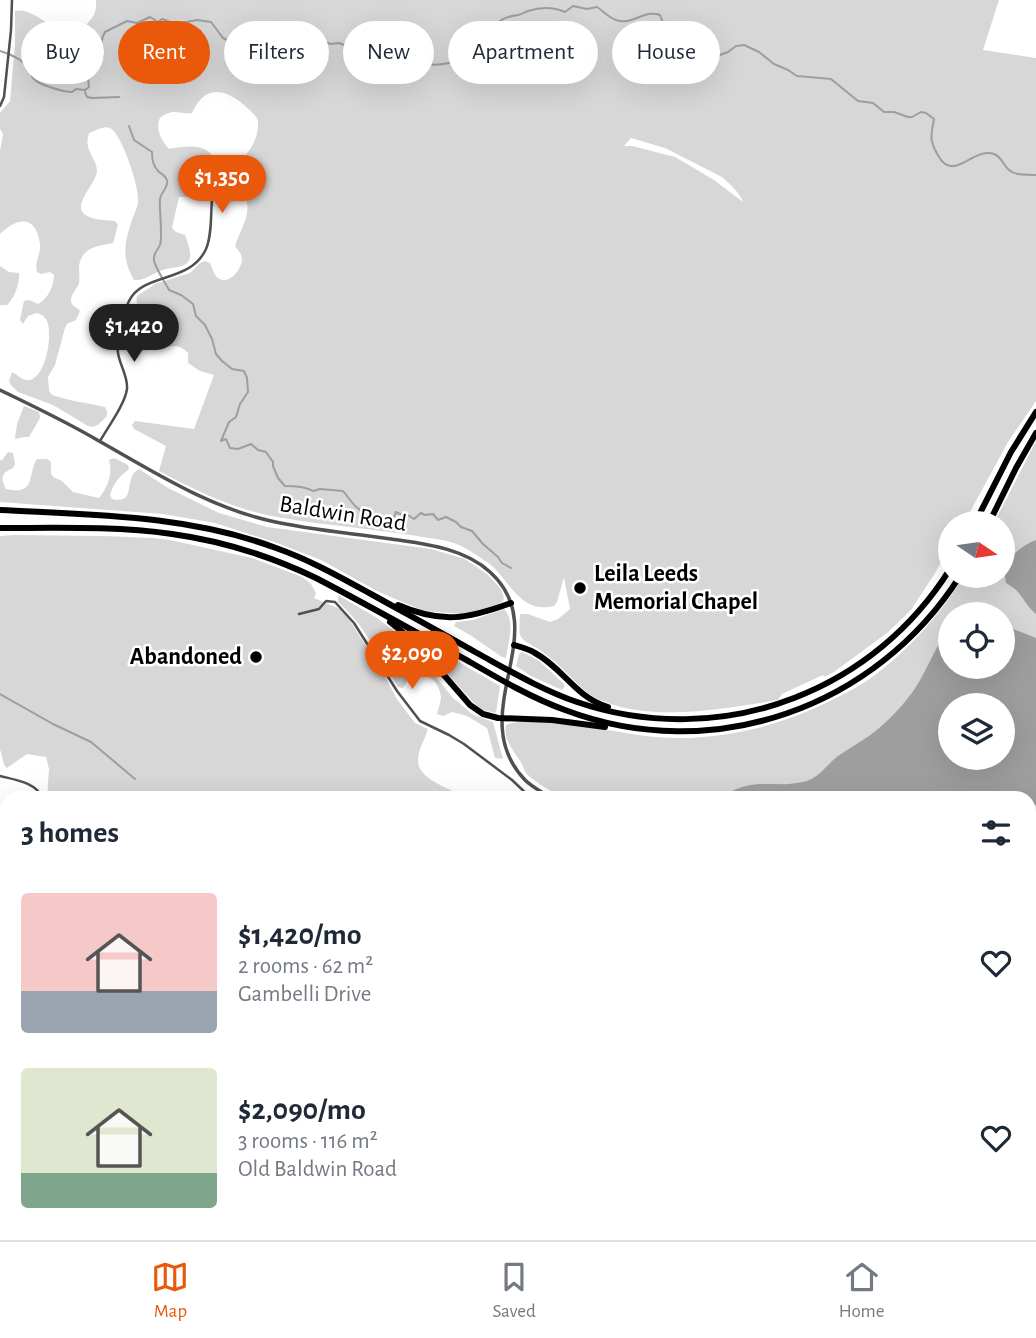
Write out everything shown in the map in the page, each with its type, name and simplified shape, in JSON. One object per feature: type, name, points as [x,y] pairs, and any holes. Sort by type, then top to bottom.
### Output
[{"type":"highway","points":[[981,511],[1011,452],[1036,412]]},
{"type":"highway","points":[[995,511],[1036,433]]},
{"type":"highway","points":[[0,510],[148,519],[211,528],[249,538],[320,566],[542,688],[590,706],[639,717],[678,719],[728,716],[777,704],[813,690],[847,672],[888,643],[923,607],[938,586]]},
{"type":"highway","points":[[0,529],[147,531],[209,540],[246,550],[316,578],[552,705],[612,724],[663,731]]},
{"type":"highway","points":[[361,602],[412,639],[475,709],[485,715],[546,719],[625,730],[701,731],[752,723],[800,709],[835,693],[868,673],[908,640],[951,588]]},
{"type":"highway","points":[[365,590],[410,610],[440,617],[474,616],[511,603]]},
{"type":"highway","points":[[514,645],[541,657],[588,699],[639,717]]},
{"type":"street","points":[[0,106],[4,97],[12,0]]},
{"type":"street","points":[[100,441],[126,396],[127,379],[117,346],[128,303],[134,292],[184,272],[198,260],[209,239],[213,190]]},
{"type":"street","name":"Baldwin Road","points":[[0,390],[70,424],[212,503],[231,510],[272,521],[438,547],[467,557],[487,569],[503,587],[511,603],[516,624],[501,718],[505,745],[519,773],[540,791]]},
{"type":"street","points":[[299,614],[318,609],[326,601],[335,602],[354,622],[397,691],[420,721],[464,744],[525,791],[530,785]]},
{"type":"street","points":[[512,780],[519,773]]},
{"type":"street","points":[[0,776],[27,783],[39,791]]},
{"type":"shaded area","points":[[96,0],[999,0],[983,50],[1036,58],[1036,401],[1008,442],[971,511],[938,511],[938,568],[911,610],[887,633],[834,672],[782,694],[778,700],[710,710],[637,710],[594,697],[554,661],[523,639],[520,632],[520,614],[550,622],[570,609],[564,577],[554,606],[533,606],[518,595],[491,565],[454,543],[254,512],[206,494],[159,471],[166,446],[134,429],[132,425],[135,421],[194,429],[214,375],[200,371],[188,363],[188,353],[180,347],[154,349],[150,345],[151,326],[139,308],[137,296],[155,284],[190,273],[205,261],[210,263],[215,275],[222,280],[227,280],[239,269],[242,259],[235,246],[246,219],[247,205],[241,193],[226,184],[224,175],[227,167],[244,157],[251,148],[256,138],[258,122],[250,111],[229,95],[215,92],[208,94],[192,113],[173,112],[160,118],[160,134],[169,149],[197,147],[211,154],[208,169],[195,195],[179,197],[172,228],[185,235],[190,252],[189,261],[142,279],[134,280],[125,252],[138,203],[129,162],[120,140],[110,128],[89,133],[89,150],[97,171],[81,209],[92,218],[115,221],[118,225],[113,243],[92,248],[83,255],[79,266],[79,283],[71,301],[80,311],[76,320],[65,328],[55,365],[48,377],[52,395],[105,407],[107,416],[91,427],[53,405],[18,392],[11,385],[9,381],[12,372],[24,380],[33,379],[43,365],[49,334],[46,319],[37,313],[28,316],[23,324],[20,320],[24,301],[38,304],[42,302],[50,292],[54,275],[50,272],[37,272],[40,244],[35,228],[30,224],[13,224],[0,234],[0,151],[3,134],[0,129],[0,113],[10,101],[15,11],[31,13],[44,21],[21,21],[21,84],[104,84],[104,21],[90,21],[94,14]],"holes":[[[631,138],[665,148],[722,177],[743,202],[714,180],[675,157],[624,146]]]},
{"type":"shaded area","points":[[0,266],[9,272],[19,273],[16,290],[7,305],[0,305]]},
{"type":"shaded area","points":[[24,406],[39,412],[40,418],[29,437],[15,439],[17,424]]},
{"type":"shaded area","points":[[1036,441],[1036,791],[551,791],[526,773],[507,740],[506,725],[517,722],[590,727],[663,738],[689,738],[739,732],[788,719],[858,687],[875,675],[904,650],[938,612],[938,679],[1015,679],[1015,602],[946,602],[956,588],[1015,588],[1015,511],[1000,511]]},
{"type":"shaded area","points":[[8,452],[13,453],[15,464],[3,476],[6,489],[27,487],[37,459],[47,459],[51,462],[53,477],[62,481],[73,492],[99,498],[109,480],[109,460],[114,458],[128,465],[129,469],[115,483],[110,495],[112,499],[125,498],[131,478],[139,469],[168,488],[219,513],[267,527],[431,549],[465,559],[487,574],[501,589],[504,598],[494,606],[464,614],[424,611],[379,592],[321,560],[215,523],[163,514],[0,502],[0,460]]},
{"type":"shaded area","points":[[0,536],[104,536],[170,540],[252,558],[302,577],[311,584],[316,593],[314,598],[340,609],[349,619],[397,699],[415,723],[428,729],[418,756],[419,767],[430,779],[454,791],[47,791],[49,769],[46,757],[27,754],[7,768],[0,749]]},
{"type":"shaded area","points":[[1036,540],[1036,614],[1013,588],[1015,553]]},
{"type":"shaded area","points":[[338,595],[377,618],[407,641],[453,698],[472,714],[493,722],[503,759],[495,758],[487,728],[467,716],[452,712],[443,716],[437,714],[441,697],[431,679],[412,673],[403,688],[398,687],[364,631],[338,602]]},
{"type":"shaded area","points":[[504,609],[510,619],[506,658],[454,626],[456,622],[473,620]]},
{"type":"shaded area","points":[[1015,630],[1036,638],[1036,791],[732,791],[753,785],[803,782],[818,775],[838,756],[885,723],[917,685],[938,646],[938,679],[1015,679]]},
{"type":"shaded area","points":[[424,642],[500,686],[496,713],[476,705],[425,649]]},
{"type":"shaded area","points":[[522,652],[538,660],[562,682],[565,686],[562,690],[516,666]]},
{"type":"waterway","points":[[0,51],[23,63],[37,81],[52,88],[72,92],[89,87],[89,73],[103,56],[101,46],[105,32],[127,21],[137,23],[150,17],[158,22],[162,19],[176,24],[197,20],[211,22],[223,38],[253,50],[271,51],[303,38],[317,38],[330,44],[360,44],[385,55],[433,65],[449,63],[463,57],[481,43],[499,21],[508,17],[542,8],[565,12],[573,6],[587,9],[597,7],[611,18],[622,21],[649,14],[660,15],[673,43],[706,45],[720,55],[736,46],[744,45],[797,76],[831,79],[858,101],[873,103],[884,112],[908,117],[926,113],[934,119],[931,139],[945,164],[957,165],[986,153],[999,157],[1012,172],[1036,175]]},
{"type":"waterway","points":[[85,92],[87,97],[92,98],[119,97]]},
{"type":"waterway","points":[[129,126],[134,140],[152,152],[155,167],[167,180],[160,200],[161,235],[154,258],[156,267],[169,290],[193,304],[196,316],[205,325],[212,339],[216,354],[232,369],[244,371],[247,378],[248,392],[236,417],[229,422],[221,441],[226,439],[230,448],[238,449],[251,444],[266,452],[273,462],[278,478],[285,486],[313,491],[343,491],[355,506],[379,524],[384,519],[393,519],[396,512],[405,513],[414,519],[421,513],[433,514],[438,520],[446,517],[472,531],[502,563],[511,568]]},
{"type":"waterway","points":[[0,694],[91,742],[135,779]]},
{"type":"place","name":"Leila Leeds Memorial Chapel","points":[[580,588]]},
{"type":"place","name":"Abandoned","points":[[256,657]]}]
